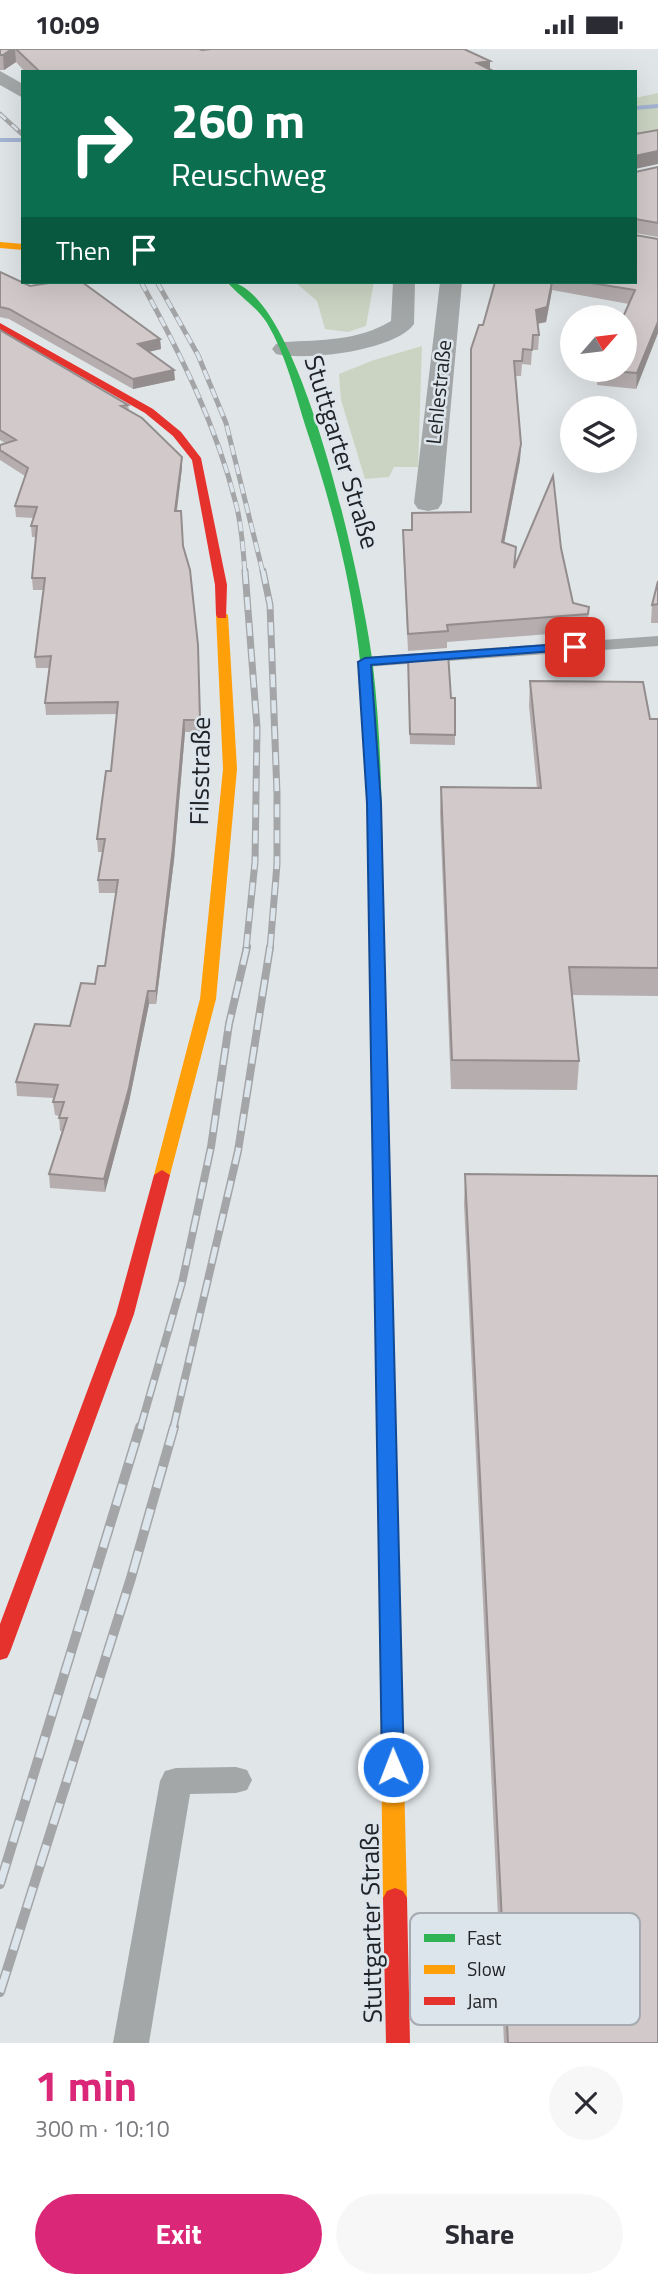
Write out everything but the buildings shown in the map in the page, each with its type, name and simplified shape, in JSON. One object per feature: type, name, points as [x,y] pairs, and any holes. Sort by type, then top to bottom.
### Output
[{"type":"main road","points":[[0,245],[21,247]]},
{"type":"main road","name":"Stuttgarter Straße","points":[[235,284],[249,292],[266,310],[290,350],[339,514],[351,565],[365,662],[374,803],[398,2043]]},
{"type":"main road","name":"Filsstraße","points":[[0,326],[149,411],[177,434],[197,460],[221,585],[230,769],[208,999],[125,1314],[0,1651]]},
{"type":"street","points":[[0,76],[21,92]]},
{"type":"street","name":"Lehlestraße","points":[[290,350],[363,342],[386,335],[402,324],[404,284]]},
{"type":"street","name":"Lehlestraße","points":[[428,503],[451,284]]},
{"type":"lane","points":[[365,662],[658,641]]},
{"type":"lane","points":[[131,2043],[176,1780],[236,1780]]},
{"type":"green space","points":[[658,93],[658,140],[637,144],[637,98]]},
{"type":"green space","points":[[297,284],[374,284],[366,326],[348,332],[325,329],[317,301]]},
{"type":"green space","points":[[422,346],[418,467],[394,467],[389,477],[365,479],[341,400],[339,374]]},
{"type":"waterway","points":[[637,108],[658,106]]},
{"type":"waterway","points":[[0,140],[21,140]]},
{"type":"railway","points":[[0,114],[21,133]]},
{"type":"railway","points":[[142,284],[183,362],[228,474],[238,512],[245,573]]},
{"type":"railway","points":[[158,284],[198,355],[226,423],[263,573]]},
{"type":"railway","points":[[245,571],[257,727],[255,862],[246,949]]},
{"type":"railway","points":[[263,571],[270,605],[277,794],[277,864],[270,949]]},
{"type":"railway","points":[[140,1429],[182,1283],[211,1147],[229,1024],[247,947]]},
{"type":"railway","points":[[173,1429],[238,1151],[270,947]]},
{"type":"railway","points":[[0,1884],[140,1427]]},
{"type":"railway","points":[[0,1992],[131,1578],[174,1427]]},
{"type":"traffic: fast","points":[[234,284],[261,308],[280,339],[321,456],[346,546],[367,668],[374,784],[376,900]]},
{"type":"traffic: slow","points":[[0,245],[21,247]]},
{"type":"traffic: slow","points":[[162,1175],[208,999],[230,769],[222,615]]},
{"type":"traffic: slow","points":[[385,1377],[395,1898]]},
{"type":"traffic: jam","points":[[0,326],[149,411],[177,434],[197,460],[221,585],[222,615]]},
{"type":"traffic: jam","points":[[376,900],[385,1377]]},
{"type":"traffic: jam","points":[[0,1652],[125,1314],[162,1175]]},
{"type":"traffic: jam","points":[[395,1898],[398,2043]]},
{"type":"route","points":[[393,1767],[374,803],[365,662],[575,647]]}]
